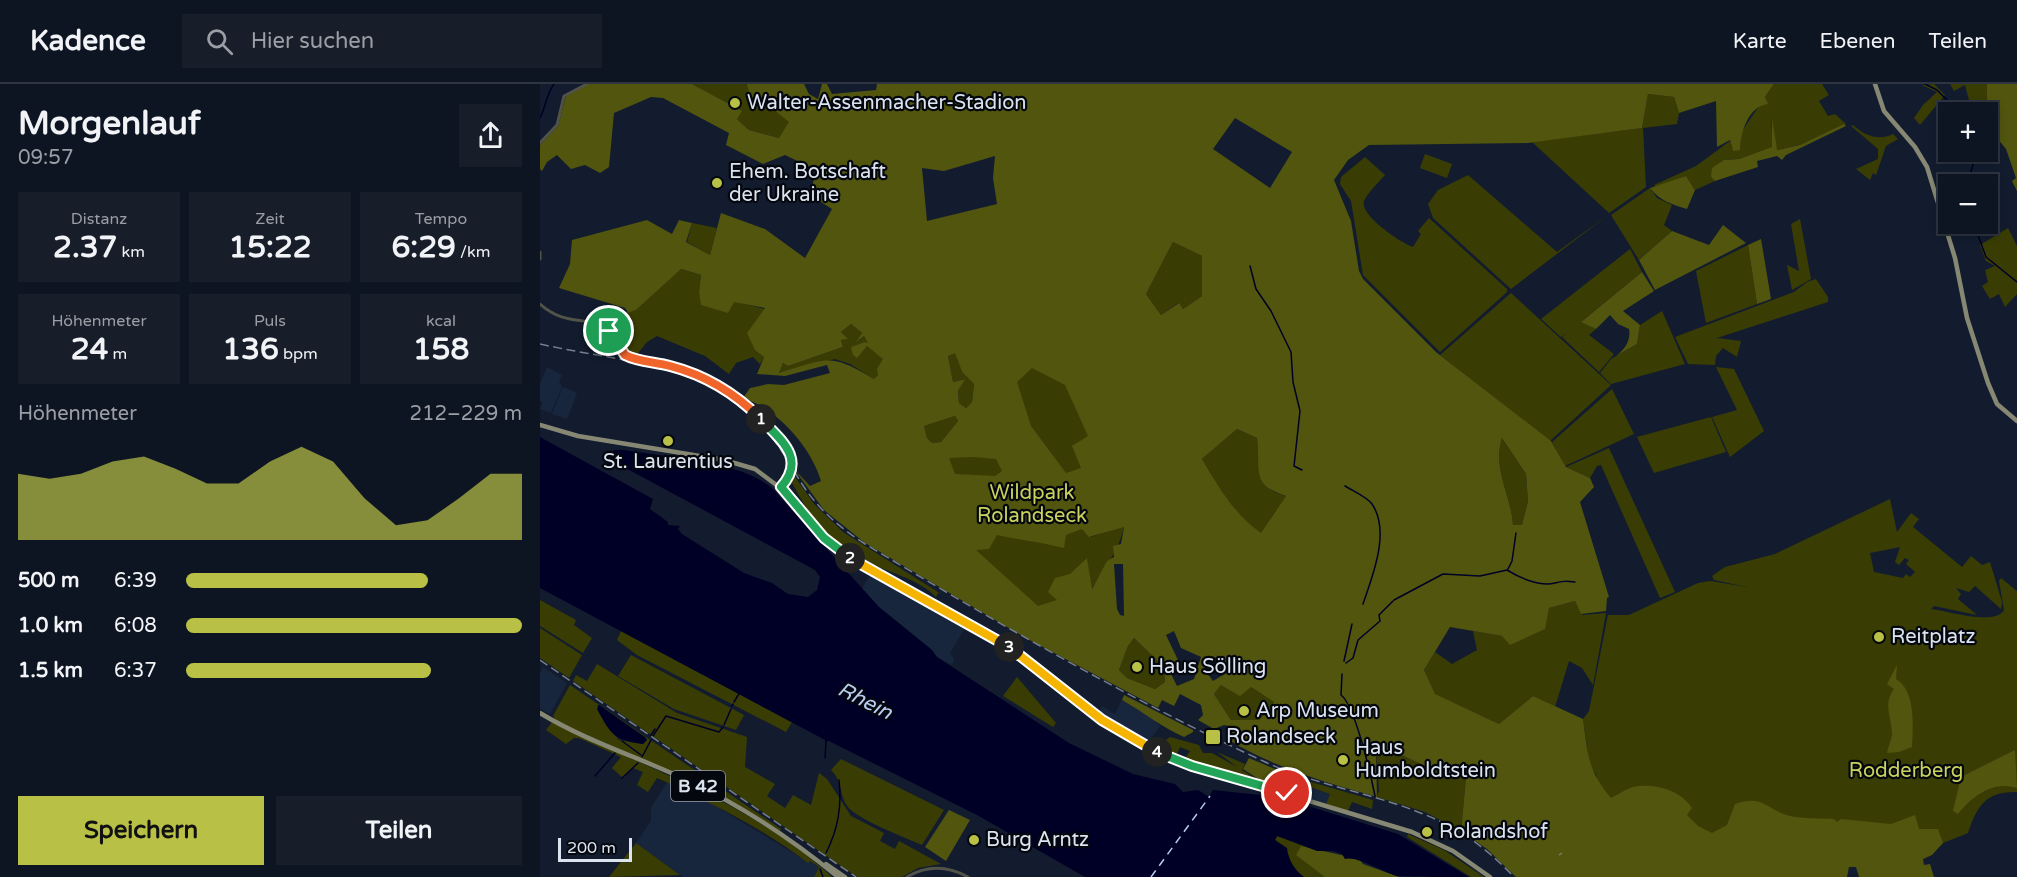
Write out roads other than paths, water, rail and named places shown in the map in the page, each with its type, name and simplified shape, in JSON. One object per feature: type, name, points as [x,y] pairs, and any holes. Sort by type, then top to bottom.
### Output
[{"type":"main road","points":[[1875,84],[1884,111],[1915,147],[1929,170],[1955,258],[1969,325],[1997,404],[2017,421]]},
{"type":"main road","points":[[540,425],[578,436],[740,464],[762,474],[781,487],[833,546],[1007,646],[1102,720],[1147,748],[1183,763],[1437,842],[1490,877]]},
{"type":"main road","name":"B 42","points":[[540,713],[597,742],[707,790],[756,818],[837,877]]},
{"type":"main road","points":[[808,854],[845,877]]},
{"type":"street","points":[[540,143],[558,125],[564,96],[587,84]]},
{"type":"street","points":[[540,252],[540,259]]},
{"type":"street","points":[[540,304],[564,319],[603,327],[615,337],[621,351],[628,357],[676,367],[732,395],[755,414],[792,458],[793,469],[781,487]]},
{"type":"street","points":[[907,877],[924,870],[943,868],[968,877]]},
{"type":"water","name":"Rhein","points":[[540,437],[653,499],[650,509],[668,522],[668,525],[680,526],[678,529],[682,534],[744,573],[772,583],[788,594],[808,597],[817,590],[820,577],[815,570],[611,460],[610,456],[614,450],[624,450],[681,458],[723,466],[760,480],[773,489],[879,607],[932,650],[937,657],[1069,743],[1133,774],[1175,784],[1183,792],[1198,790],[1209,797],[1213,790],[1279,797],[1398,834],[1469,877],[1397,876],[1356,859],[1345,859],[1342,854],[1333,851],[1317,851],[1277,836],[1275,840],[1287,848],[1292,864],[1304,877],[1085,877],[977,815],[829,741],[825,742],[540,588]]},
{"type":"water","points":[[599,705],[647,740],[643,744],[614,735],[597,709]]},
{"type":"waterway","points":[[540,118],[554,84]]},
{"type":"waterway","points":[[1925,84],[1937,90],[1949,102]]},
{"type":"waterway","points":[[1970,174],[1974,162]]},
{"type":"waterway","points":[[1978,234],[1986,257],[2017,282]]},
{"type":"waterway","points":[[1250,266],[1256,289],[1271,311],[1291,352],[1293,382],[1300,411],[1294,466],[1302,470]]},
{"type":"waterway","points":[[1345,486],[1370,501],[1380,528],[1378,554],[1363,604]]},
{"type":"waterway","points":[[1508,569],[1512,561],[1516,533]]},
{"type":"waterway","points":[[1394,600],[1443,574],[1480,576],[1507,570],[1537,583],[1575,582]]},
{"type":"waterway","points":[[1346,663],[1353,658],[1358,640],[1380,621],[1379,615],[1393,601]]},
{"type":"waterway","points":[[1344,661],[1352,624]]},
{"type":"waterway","points":[[1342,674],[1341,695],[1352,712],[1357,726],[1375,796]]},
{"type":"waterway","points":[[734,702],[740,692]]},
{"type":"waterway","points":[[724,725],[731,709]]},
{"type":"waterway","points":[[653,736],[666,716],[719,732],[723,727]]},
{"type":"waterway","points":[[651,735],[655,729]]},
{"type":"waterway","points":[[642,757],[651,740]]},
{"type":"waterway","points":[[622,741],[641,755]]},
{"type":"waterway","points":[[825,758],[826,742]]},
{"type":"waterway","points":[[595,776],[615,753]]},
{"type":"waterway","points":[[622,778],[638,763]]},
{"type":"waterway","points":[[826,853],[838,818],[839,780]]},
{"type":"waterway","points":[[820,869],[823,877]]},
{"type":"railway","points":[[540,344],[664,369],[720,392],[746,410],[769,434],[822,510],[838,525],[865,544],[1061,657],[1161,711],[1263,761],[1309,779],[1405,807],[1451,827],[1484,849],[1514,877]]},
{"type":"railway","points":[[540,660],[856,877]]},
{"type":"place","name":"Walter-Assenmacher-Stadion","points":[[735,103]]},
{"type":"place","name":"Ehem. Botschaft der Ukraine","points":[[717,183]]},
{"type":"place","name":"St. Laurentius","points":[[668,441]]},
{"type":"place","name":"Reitplatz","points":[[1879,637]]},
{"type":"place","name":"Haus Sölling","points":[[1137,667]]},
{"type":"place","name":"Arp Museum","points":[[1244,711]]},
{"type":"place","name":"Rolandseck","points":[[1213,737]]},
{"type":"place","name":"Haus Humboldtstein","points":[[1343,760]]},
{"type":"place","name":"Rolandshof","points":[[1427,832]]},
{"type":"place","name":"Burg Arntz","points":[[974,840]]},
{"type":"park label","name":"Wildpark Rolandseck","points":[[1032,504]]},
{"type":"park label","name":"Rodderberg","points":[[1906,771]]}]
